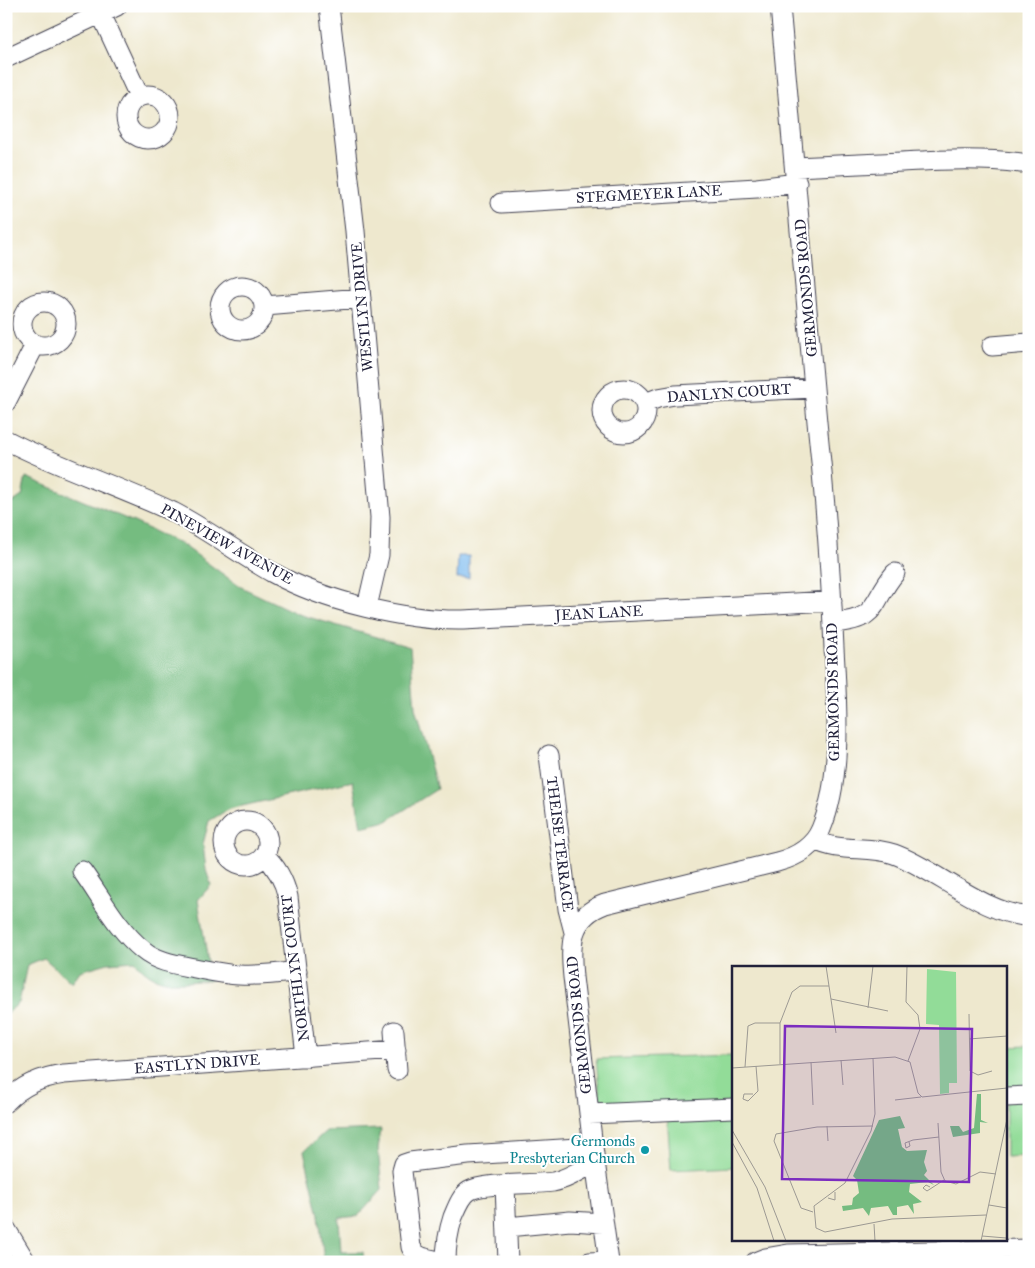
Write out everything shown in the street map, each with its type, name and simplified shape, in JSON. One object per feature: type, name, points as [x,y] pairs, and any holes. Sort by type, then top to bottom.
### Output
[{"type":"street","name":"WESTLYN DRIVE","points":[[329,6],[352,204],[381,527],[379,555],[367,607]]},
{"type":"street","name":"GERMONDS ROAD","points":[[780,6],[828,532],[837,715],[835,760],[827,808],[821,829],[815,840]]},
{"type":"street","points":[[6,58],[109,10],[139,96]]},
{"type":"street","name":"STEGMEYER LANE","points":[[501,203],[757,188],[796,175],[857,163],[990,159],[1021,163]]},
{"type":"street","points":[[264,306],[361,298]]},
{"type":"street","points":[[992,346],[1029,343]]},
{"type":"street","points":[[6,402],[35,345]]},
{"type":"street","name":"DANLYN COURT","points":[[645,402],[675,395],[814,388]]},
{"type":"street","name":"PINEVIEW AVENUE","points":[[6,440],[174,513],[286,579],[323,594],[367,607]]},
{"type":"street","points":[[833,623],[862,618],[870,611],[879,598],[885,584],[895,573]]},
{"type":"street","name":"JEAN LANE","points":[[367,607],[413,617],[448,620],[832,600]]},
{"type":"street","name":"THEISE TERRACE","points":[[549,755],[569,917],[574,932]]},
{"type":"street","points":[[574,932],[584,917],[600,906],[784,860],[804,851],[815,840],[831,846],[868,849],[893,854],[915,863],[1004,912],[1029,916]]},
{"type":"street","name":"NORTHLYN COURT","points":[[264,856],[278,870],[286,888],[306,1057]]},
{"type":"street","points":[[82,871],[128,936],[142,950],[157,959],[171,964],[237,975],[263,975],[297,971]]},
{"type":"street","name":"GERMONDS ROAD","points":[[574,932],[571,954],[589,1114],[609,1261]]},
{"type":"street","points":[[394,1031],[397,1070]]},
{"type":"street","name":"EASTLYN DRIVE","points":[[8,1098],[38,1080],[64,1074],[396,1050]]},
{"type":"street","points":[[1008,1097],[1029,1096]]},
{"type":"street","points":[[589,1114],[732,1108]]},
{"type":"street","points":[[594,1154],[573,1174],[559,1180],[476,1188],[464,1196],[455,1211],[448,1235],[445,1262],[420,1257],[413,1251],[402,1171],[404,1164],[451,1157],[594,1154]]},
{"type":"street","points":[[505,1186],[508,1262]]},
{"type":"street","points":[[507,1228],[570,1221],[603,1224]]},
{"type":"street","points":[[6,1229],[26,1262]]},
{"type":"street","points":[[755,1262],[765,1258],[788,1254],[970,1256],[1029,1249]]},
{"type":"street","points":[[589,1262],[609,1261]]},
{"type":"green space","points":[[26,477],[134,522],[183,545],[239,586],[298,614],[410,647],[415,708],[437,789],[387,821],[361,827],[353,781],[229,809],[209,821],[203,844],[206,870],[211,885],[198,900],[211,980],[170,982],[161,980],[143,970],[135,961],[108,963],[80,971],[72,983],[44,958],[27,965],[19,1003],[6,1014],[6,507],[22,496]]},
{"type":"green space","points":[[1029,1046],[1029,1156],[1008,1157],[1008,1047]]},
{"type":"green space","points":[[732,1055],[732,1167],[671,1170],[667,1114],[602,1118],[596,1059]]},
{"type":"green space","points":[[381,1129],[378,1149],[382,1190],[358,1216],[339,1218],[341,1252],[363,1252],[364,1262],[324,1262],[319,1215],[304,1151],[326,1131]]},
{"type":"water","points":[[458,556],[469,556],[469,578],[457,578]]},
{"type":"place","name":"Germonds Presbyterian Church","points":[[645,1150]]}]
